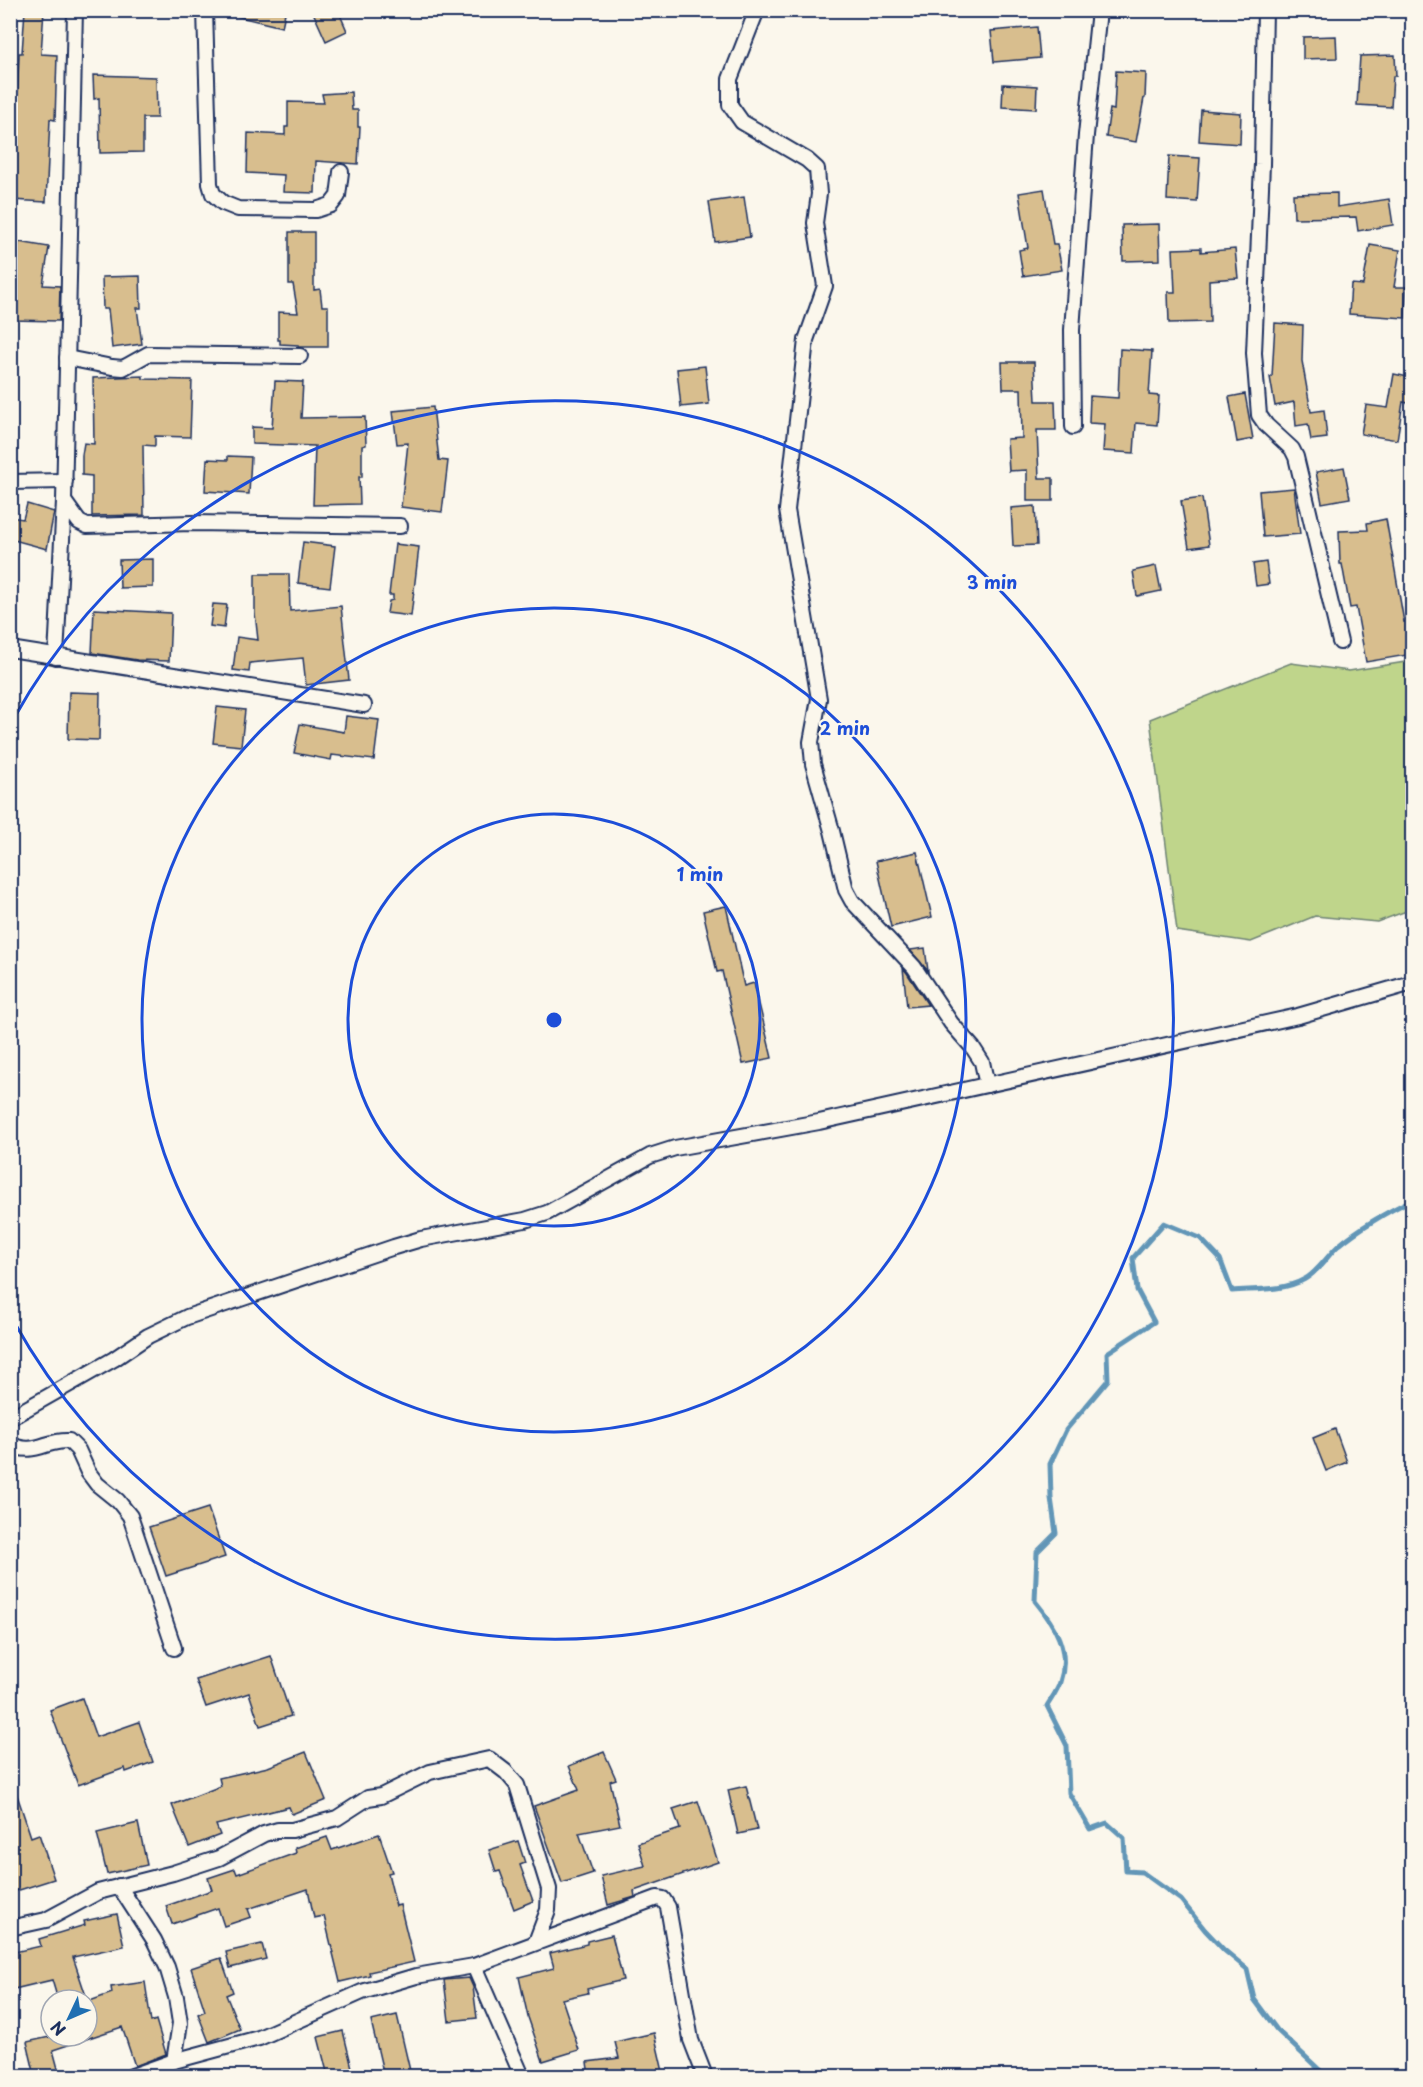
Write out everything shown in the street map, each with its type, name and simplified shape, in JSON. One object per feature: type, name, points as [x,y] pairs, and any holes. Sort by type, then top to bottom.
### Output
[{"type":"street","points":[[56,657],[64,501],[75,10]]},
{"type":"street","points":[[205,10],[210,184],[213,194],[223,203],[238,209],[316,210],[331,205],[338,196],[341,172]]},
{"type":"street","points":[[757,10],[730,79],[730,105],[742,122],[807,160],[817,169],[819,194],[814,223],[825,286],[806,340],[787,510],[819,699],[811,742],[813,764],[846,891],[852,902],[914,967],[951,1023],[982,1062],[987,1085]]},
{"type":"street","points":[[1073,427],[1071,330],[1086,135],[1099,10]]},
{"type":"street","points":[[1265,10],[1262,164],[1254,353],[1259,415],[1266,425],[1292,449],[1296,457],[1340,642]]},
{"type":"street","points":[[67,358],[123,368],[148,354],[300,356]]},
{"type":"street","points":[[10,482],[64,481]]},
{"type":"street","points":[[64,501],[79,522],[87,526],[192,523],[400,526]]},
{"type":"street","points":[[10,649],[364,705]]},
{"type":"street","points":[[10,1418],[114,1359],[148,1335],[187,1317],[421,1239],[525,1220],[547,1213],[650,1156],[666,1150],[819,1122],[1298,1016],[1413,983]]},
{"type":"street","points":[[10,1444],[31,1450],[62,1440],[69,1441],[78,1450],[88,1472],[97,1484],[118,1501],[130,1516],[174,1648]]},
{"type":"street","points":[[10,1928],[46,1920],[98,1892],[173,1873],[219,1858],[264,1834],[278,1830],[292,1830],[337,1818],[368,1798],[393,1791],[430,1772],[489,1759],[507,1772],[517,1785],[549,1889],[548,1910],[536,1942]]},
{"type":"street","points":[[120,1886],[154,1940],[167,1967],[176,1997],[180,2023],[174,2061]]},
{"type":"street","points":[[132,2076],[174,2061],[259,2038],[362,1992],[398,1980],[474,1966],[657,1898],[663,1899],[668,1907],[691,2040],[705,2076]]},
{"type":"street","points":[[474,1966],[522,2076]]},
{"type":"green space","points":[[1412,661],[1412,909],[1377,922],[1315,916],[1251,942],[1177,931],[1150,719],[1291,663],[1349,671]]},
{"type":"building","points":[[25,10],[44,10],[41,54],[57,55],[55,120],[50,119],[46,202],[12,200],[13,182],[10,182],[12,147],[14,147],[16,131],[19,53],[22,53]]},
{"type":"building","points":[[236,10],[273,10],[285,13],[282,27],[235,16]]},
{"type":"building","points":[[312,10],[338,10],[347,31],[326,41]]},
{"type":"building","points":[[1037,27],[1040,58],[994,62],[991,31]]},
{"type":"building","points":[[1336,36],[1337,58],[1303,59],[1303,37]]},
{"type":"building","points":[[1395,55],[1396,76],[1393,76],[1391,107],[1357,105],[1360,56]]},
{"type":"building","points":[[1116,71],[1146,73],[1145,98],[1136,142],[1106,137],[1110,109],[1114,110]]},
{"type":"building","points":[[93,75],[156,77],[157,118],[143,118],[143,152],[100,153],[99,98],[94,99]]},
{"type":"building","points":[[1003,84],[1037,86],[1036,109],[1002,107]]},
{"type":"building","points":[[351,92],[352,110],[358,110],[358,127],[360,127],[358,164],[316,161],[315,193],[283,192],[284,175],[247,173],[248,133],[285,135],[285,127],[288,127],[288,102],[324,103],[322,94]]},
{"type":"building","points":[[1201,110],[1241,113],[1240,144],[1199,141]]},
{"type":"building","points":[[1169,156],[1200,158],[1197,202],[1167,200]]},
{"type":"building","points":[[1044,189],[1053,244],[1057,244],[1062,270],[1023,276],[1019,250],[1028,248],[1019,193]]},
{"type":"building","points":[[1337,193],[1337,207],[1389,199],[1393,225],[1358,231],[1356,217],[1294,218],[1293,194]]},
{"type":"building","points":[[744,197],[750,237],[715,242],[709,202]]},
{"type":"building","points":[[1159,224],[1160,260],[1123,261],[1122,225]]},
{"type":"building","points":[[289,232],[314,232],[314,290],[320,289],[322,306],[328,306],[328,347],[298,347],[298,345],[280,344],[278,340],[278,312],[298,313],[293,284],[289,284]]},
{"type":"building","points":[[19,242],[49,247],[43,285],[60,286],[59,321],[11,320],[12,287]]},
{"type":"building","points":[[1370,245],[1400,250],[1394,287],[1406,287],[1405,318],[1349,314],[1351,284],[1363,285]]},
{"type":"building","points":[[1201,248],[1201,252],[1235,249],[1238,278],[1209,280],[1210,322],[1169,323],[1168,292],[1175,292],[1173,249]]},
{"type":"building","points":[[140,276],[141,308],[137,308],[142,344],[112,348],[108,309],[103,309],[102,277]]},
{"type":"building","points":[[1275,323],[1303,325],[1302,361],[1311,412],[1324,410],[1327,438],[1311,440],[1308,424],[1296,426],[1294,402],[1275,406],[1270,377],[1272,377]]},
{"type":"building","points":[[1120,349],[1152,351],[1149,395],[1159,396],[1157,425],[1136,423],[1134,453],[1103,451],[1105,424],[1089,423],[1090,396],[1118,398]]},
{"type":"building","points":[[1002,362],[1034,362],[1036,401],[1055,401],[1056,430],[1037,430],[1039,478],[1053,478],[1053,501],[1027,501],[1027,470],[1009,471],[1007,439],[1022,438],[1021,389],[1003,389]]},
{"type":"building","points":[[705,366],[709,404],[681,407],[677,369]]},
{"type":"building","points":[[1394,374],[1413,378],[1413,404],[1403,402],[1397,440],[1361,434],[1366,405],[1388,408]]},
{"type":"building","points":[[143,376],[143,379],[192,380],[190,437],[155,436],[155,446],[143,445],[144,515],[92,516],[92,476],[82,475],[82,455],[84,443],[94,444],[93,378]]},
{"type":"building","points":[[275,381],[303,382],[301,418],[365,417],[366,445],[362,446],[362,477],[359,477],[360,504],[313,505],[315,446],[252,444],[252,427],[272,428]]},
{"type":"building","points":[[1245,394],[1253,439],[1237,442],[1229,397]]},
{"type":"building","points":[[433,407],[439,460],[448,461],[442,512],[401,507],[408,443],[397,444],[393,411]]},
{"type":"building","points":[[228,456],[251,457],[249,494],[205,491],[207,459],[228,460]]},
{"type":"building","points":[[1344,467],[1350,498],[1322,503],[1316,472]]},
{"type":"building","points":[[1294,488],[1300,534],[1263,537],[1259,491]]},
{"type":"building","points":[[1202,498],[1209,545],[1189,548],[1181,501]]},
{"type":"building","points":[[27,504],[54,512],[47,549],[10,539],[10,517],[23,519]]},
{"type":"building","points":[[1035,506],[1037,545],[1013,546],[1011,508]]},
{"type":"building","points":[[1386,519],[1404,622],[1409,621],[1413,654],[1366,662],[1356,607],[1350,608],[1342,564],[1340,564],[1339,531],[1368,530],[1367,523]]},
{"type":"building","points":[[303,542],[335,546],[330,587],[298,583]]},
{"type":"building","points":[[395,544],[419,547],[411,616],[387,613],[389,601],[393,600],[393,595],[389,595]]},
{"type":"building","points":[[153,559],[153,587],[120,588],[119,560]]},
{"type":"building","points":[[1266,562],[1269,584],[1256,586],[1253,564]]},
{"type":"building","points":[[1156,566],[1161,591],[1137,596],[1133,571]]},
{"type":"building","points":[[255,574],[289,574],[290,611],[341,606],[349,680],[306,685],[303,658],[250,663],[249,672],[233,670],[237,637],[258,640]]},
{"type":"building","points":[[213,604],[227,605],[224,628],[210,626]]},
{"type":"building","points":[[94,609],[171,613],[169,661],[137,660],[92,653]]},
{"type":"building","points":[[69,692],[100,693],[99,740],[68,739]]},
{"type":"building","points":[[217,707],[245,710],[241,746],[213,743]]},
{"type":"building","points":[[346,716],[379,720],[374,760],[332,755],[331,760],[294,753],[300,724],[344,732]]},
{"type":"building","points":[[917,852],[932,917],[891,927],[876,861]]},
{"type":"building","points":[[726,906],[744,986],[754,983],[772,1058],[743,1064],[722,971],[717,972],[703,911]]},
{"type":"building","points":[[925,948],[928,971],[910,950]]},
{"type":"building","points":[[903,968],[907,973],[928,1005],[907,1007]]},
{"type":"building","points":[[1335,1429],[1347,1462],[1326,1471],[1313,1438]]},
{"type":"building","points":[[208,1508],[225,1557],[166,1576],[149,1527]]},
{"type":"building","points":[[271,1656],[291,1716],[260,1726],[249,1693],[206,1707],[196,1680]]},
{"type":"building","points":[[82,1698],[96,1737],[139,1722],[153,1762],[126,1772],[125,1768],[78,1785],[50,1710]]},
{"type":"building","points":[[306,1752],[326,1800],[292,1814],[289,1807],[216,1825],[220,1835],[189,1847],[172,1805],[221,1786],[219,1778],[268,1767]]},
{"type":"building","points":[[604,1752],[616,1779],[610,1781],[620,1825],[579,1833],[593,1873],[562,1883],[534,1806],[579,1790],[569,1766]]},
{"type":"building","points":[[13,1783],[31,1837],[39,1834],[54,1879],[10,1893],[10,1784]]},
{"type":"building","points":[[746,1786],[757,1830],[738,1834],[728,1790]]},
{"type":"building","points":[[698,1801],[718,1862],[634,1891],[635,1897],[608,1905],[601,1876],[645,1866],[638,1843],[680,1829],[673,1809]]},
{"type":"building","points":[[138,1823],[147,1865],[107,1874],[97,1833]]},
{"type":"building","points":[[379,1834],[392,1872],[388,1873],[396,1906],[400,1905],[414,1962],[369,1972],[370,1975],[340,1982],[324,1916],[314,1918],[308,1889],[248,1909],[251,1917],[224,1926],[218,1908],[172,1924],[166,1906],[212,1890],[208,1878],[235,1869],[237,1874],[296,1853],[295,1848],[327,1837],[332,1850]]},
{"type":"building","points":[[518,1841],[525,1863],[520,1865],[533,1901],[514,1909],[500,1871],[496,1872],[489,1850]]},
{"type":"building","points":[[117,1914],[124,1946],[73,1957],[83,1988],[54,1988],[52,1980],[10,1990],[10,1953],[41,1946],[39,1939],[85,1925],[84,1921]]},
{"type":"building","points":[[612,1935],[623,1980],[587,1989],[588,1993],[562,1999],[579,2050],[543,2061],[528,2017],[519,1977],[554,1968],[550,1953]]},
{"type":"building","points":[[262,1944],[266,1959],[230,1968],[226,1952]]},
{"type":"building","points":[[221,1958],[233,1992],[226,1995],[240,2029],[209,2042],[198,2014],[205,2011],[191,1968]]},
{"type":"building","points":[[469,1978],[473,1987],[477,2018],[449,2021],[444,1980]]},
{"type":"building","points":[[145,1982],[151,2022],[156,2020],[166,2054],[135,2066],[122,2027],[99,2035],[99,1998],[112,1993],[111,1987]]},
{"type":"building","points":[[397,2015],[411,2075],[384,2076],[371,2021]]},
{"type":"building","points":[[343,2031],[354,2076],[328,2076],[318,2037]]},
{"type":"building","points":[[654,2033],[664,2076],[589,2076],[587,2062],[619,2058],[615,2042]]},
{"type":"building","points":[[39,2039],[39,2048],[59,2048],[53,2050],[60,2076],[35,2076],[27,2042]]},
{"type":"waterway","points":[[1326,2076],[1277,2030],[1254,1999],[1247,1969],[1224,1950],[1181,1900],[1142,1872],[1126,1871],[1124,1838],[1107,1823],[1090,1829],[1069,1793],[1067,1746],[1047,1706],[1059,1685],[1063,1670],[1062,1648],[1054,1628],[1035,1601],[1037,1552],[1056,1533],[1051,1498],[1050,1464],[1066,1430],[1108,1380],[1107,1353],[1154,1322],[1137,1290],[1133,1258],[1164,1223],[1200,1238],[1220,1259],[1232,1291],[1270,1289],[1288,1286],[1305,1279],[1346,1240],[1393,1209],[1412,1200]]}]
